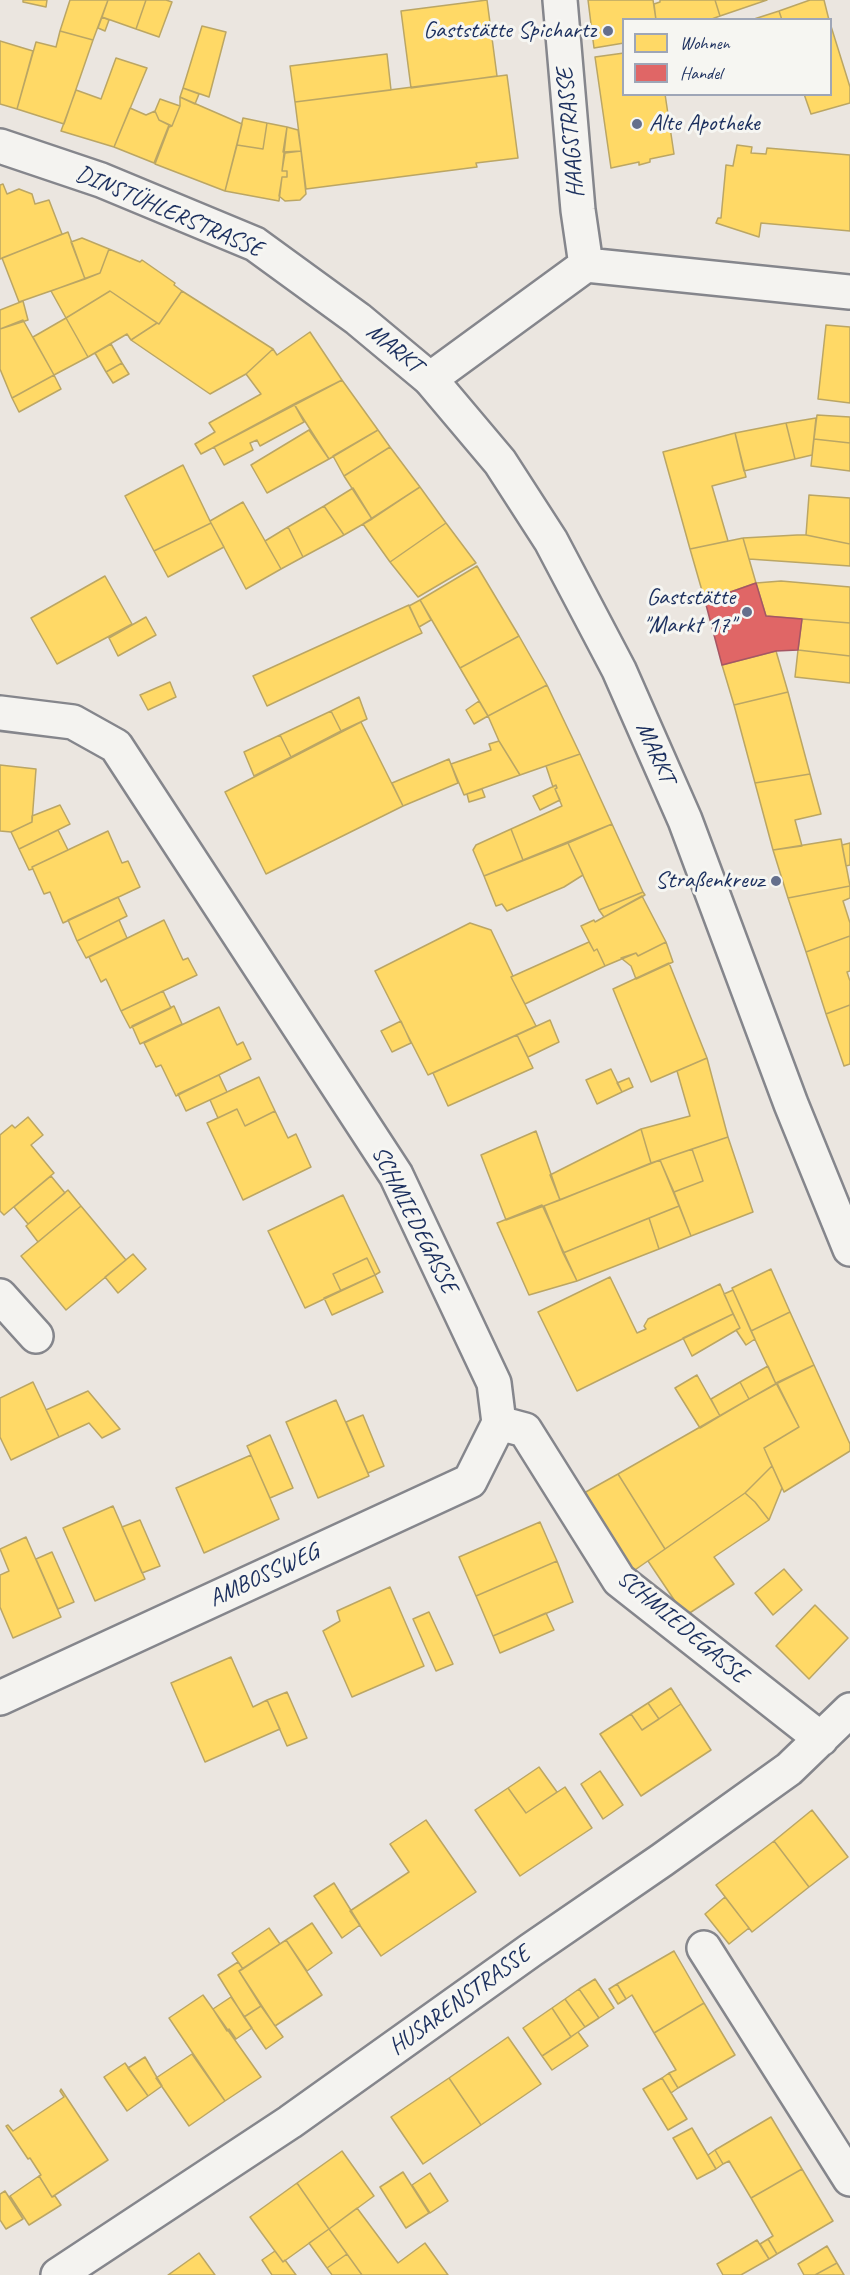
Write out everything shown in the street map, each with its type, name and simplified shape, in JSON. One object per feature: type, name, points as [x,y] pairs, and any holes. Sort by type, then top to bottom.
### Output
[{"type":"street","name":"HAAGSTRASSE","points":[[560,0],[578,210],[586,265]]},
{"type":"street","name":"DINSTÜHLERSTRASSE","points":[[0,146],[101,180],[255,244],[358,319]]},
{"type":"street","points":[[430,379],[586,265],[850,292]]},
{"type":"street","name":"MARKT","points":[[358,319],[430,379],[500,462],[551,541],[619,670],[685,820],[791,1104],[850,1249]]},
{"type":"street","name":"SCHMIEDEGASSE","points":[[0,713],[74,722],[116,746],[396,1175],[495,1383],[499,1423],[525,1430],[619,1580],[821,1739]]},
{"type":"street","points":[[0,1296],[36,1336]]},
{"type":"street","name":"AMBOSSWEG","points":[[0,1698],[470,1481],[499,1423]]},
{"type":"street","name":"HUSARENSTRASSE","points":[[58,2275],[290,2122],[531,1950],[672,1854],[789,1769],[850,1710]]},
{"type":"street","points":[[704,1948],[850,2179]]},
{"type":"building: Wohnen","points":[[23,0],[47,0],[46,7],[23,2]]},
{"type":"building: Wohnen","points":[[70,0],[108,0],[93,40],[60,31]]},
{"type":"building: Wohnen","points":[[108,0],[146,0],[136,29],[102,17]]},
{"type":"building: Wohnen","points":[[146,0],[172,2],[159,37],[136,29]]},
{"type":"building: Wohnen","points":[[487,0],[497,76],[411,88],[401,11]]},
{"type":"building: Wohnen","name":"Gaststätte Spichartz","points":[[588,0],[653,0],[656,18],[622,18],[622,43],[594,48]]},
{"type":"building: Wohnen","points":[[660,0],[715,0],[720,16],[714,18],[656,18],[654,4]]},
{"type":"building: Wohnen","points":[[715,0],[767,0],[720,16]]},
{"type":"building: Wohnen","points":[[810,0],[824,0],[828,18],[781,18],[779,11]]},
{"type":"building: Wohnen","points":[[779,11],[781,18],[757,18]]},
{"type":"building: Wohnen","points":[[102,17],[109,20],[105,31],[98,28]]},
{"type":"building: Wohnen","points":[[202,26],[226,32],[209,97],[183,88]]},
{"type":"building: Wohnen","points":[[832,29],[850,87],[850,103],[811,114],[805,96],[832,96]]},
{"type":"building: Wohnen","points":[[60,31],[93,40],[64,124],[17,109],[36,42],[56,47]]},
{"type":"building: Wohnen","points":[[0,41],[33,51],[17,109],[0,104]]},
{"type":"building: Wohnen","name":"Alte Apotheke","points":[[622,53],[622,96],[665,96],[674,154],[650,159],[650,162],[639,165],[639,162],[611,168],[595,57]]},
{"type":"building: Wohnen","points":[[387,54],[391,90],[295,102],[290,66]]},
{"type":"building: Wohnen","points":[[116,58],[147,68],[114,147],[61,131],[76,90],[101,99]]},
{"type":"building: Wohnen","points":[[507,75],[518,158],[476,163],[477,167],[306,189],[295,102]]},
{"type":"building: Wohnen","points":[[183,88],[199,94],[195,104],[180,97]]},
{"type":"building: Wohnen","points":[[180,97],[242,124],[225,191],[155,164],[180,106]]},
{"type":"building: Wohnen","points":[[160,99],[180,106],[172,126],[159,120],[155,111]]},
{"type":"building: Wohnen","points":[[130,108],[146,115],[155,111],[159,120],[169,125],[154,163],[114,147]]},
{"type":"building: Wohnen","points":[[243,118],[267,123],[263,149],[237,145]]},
{"type":"building: Wohnen","points":[[267,123],[287,127],[282,171],[287,171],[287,177],[282,177],[279,201],[225,191],[237,145],[263,149]]},
{"type":"building: Wohnen","points":[[287,127],[298,130],[301,151],[283,152]]},
{"type":"building: Wohnen","points":[[737,145],[752,147],[751,153],[766,154],[767,148],[850,155],[850,231],[761,223],[759,237],[716,223],[718,218],[721,218],[726,165],[733,166]]},
{"type":"building: Wohnen","points":[[301,151],[306,194],[300,200],[285,201],[279,196],[282,177],[287,177],[287,171],[282,171],[285,153]]},
{"type":"building: Wohnen","points":[[3,184],[7,194],[19,189],[32,194],[35,204],[49,200],[62,234],[0,259],[0,185]]},
{"type":"building: Wohnen","points":[[68,232],[85,279],[19,302],[2,258]]},
{"type":"building: Wohnen","points":[[82,238],[109,249],[100,273],[85,279],[71,242]]},
{"type":"building: Wohnen","points":[[109,249],[140,262],[142,260],[175,283],[174,285],[182,291],[159,324],[110,291],[66,318],[51,291],[100,273]]},
{"type":"building: Wohnen","points":[[110,291],[157,323],[131,340],[127,334],[88,357],[66,318]]},
{"type":"building: Wohnen","points":[[182,291],[273,349],[246,374],[210,394],[131,340],[157,323],[159,324]]},
{"type":"building: Wohnen","points":[[23,301],[28,320],[0,329],[0,310]]},
{"type":"building: Wohnen","points":[[66,318],[88,357],[54,375],[33,337]]},
{"type":"building: Wohnen","points":[[23,320],[54,375],[12,398],[0,369],[0,329]]},
{"type":"building: Wohnen","points":[[826,325],[850,327],[850,403],[818,399]]},
{"type":"building: Wohnen","points":[[310,332],[342,380],[201,454],[195,444],[215,432],[209,423],[261,394],[246,374],[273,349],[277,355]]},
{"type":"building: Wohnen","points":[[111,344],[122,363],[106,372],[95,353]]},
{"type":"building: Wohnen","points":[[122,363],[129,374],[113,383],[106,372]]},
{"type":"building: Wohnen","points":[[54,375],[61,389],[19,412],[12,398]]},
{"type":"building: Wohnen","points":[[342,380],[378,430],[329,459],[294,404]]},
{"type":"building: Wohnen","points":[[294,404],[304,422],[260,446],[257,440],[250,443],[253,450],[224,465],[214,447]]},
{"type":"building: Wohnen","points":[[817,415],[850,417],[850,443],[814,439]]},
{"type":"building: Wohnen","points":[[816,418],[812,455],[795,459],[786,423]]},
{"type":"building: Wohnen","points":[[786,423],[795,459],[744,471],[735,433]]},
{"type":"building: Wohnen","points":[[309,430],[329,459],[267,493],[251,465]]},
{"type":"building: Wohnen","points":[[378,430],[390,447],[344,476],[333,456]]},
{"type":"building: Wohnen","points":[[735,433],[746,477],[712,486],[728,541],[690,549],[663,452]]},
{"type":"building: Wohnen","points":[[814,439],[850,443],[850,471],[811,466]]},
{"type":"building: Wohnen","points":[[390,447],[420,487],[372,519],[344,476]]},
{"type":"building: Wohnen","points":[[183,465],[211,523],[154,551],[125,496]]},
{"type":"building: Wohnen","points":[[420,487],[446,523],[390,562],[363,524]]},
{"type":"building: Wohnen","points":[[353,488],[372,519],[344,535],[324,506]]},
{"type":"building: Wohnen","points":[[809,495],[850,498],[850,544],[806,535]]},
{"type":"building: Wohnen","points":[[243,502],[281,569],[246,589],[210,521]]},
{"type":"building: Wohnen","points":[[324,506],[344,535],[303,557],[288,527]]},
{"type":"building: Wohnen","points":[[211,523],[224,547],[168,577],[154,551]]},
{"type":"building: Wohnen","points":[[446,523],[476,563],[418,597],[390,562]]},
{"type":"building: Wohnen","points":[[288,527],[303,557],[281,569],[265,541]]},
{"type":"building: Wohnen","points":[[806,535],[850,544],[850,566],[749,559],[743,538]]},
{"type":"building: Wohnen","points":[[743,538],[756,583],[705,601],[690,549]]},
{"type":"building: Wohnen","points":[[477,566],[519,636],[460,668],[420,600]]},
{"type":"building: Wohnen","points":[[105,576],[132,624],[57,664],[31,618]]},
{"type":"building: Wohnen","points":[[781,581],[850,587],[850,623],[766,616],[756,583]]},
{"type":"building: Wohnen","points":[[420,600],[431,620],[419,627],[409,606]]},
{"type":"building: Wohnen","points":[[409,605],[422,633],[267,706],[253,676]]},
{"type":"building: Wohnen","points":[[146,617],[156,635],[118,656],[109,638]]},
{"type":"building: Wohnen","points":[[802,619],[850,623],[850,656],[798,650]]},
{"type":"building: Wohnen","points":[[519,636],[547,685],[488,716],[460,668]]},
{"type":"building: Wohnen","points":[[798,650],[850,656],[850,683],[795,677]]},
{"type":"building: Wohnen","points":[[776,651],[788,692],[734,705],[722,665]]},
{"type":"building: Wohnen","points":[[170,682],[176,697],[148,710],[140,695]]},
{"type":"building: Wohnen","points":[[547,685],[580,754],[520,775],[499,741],[488,716]]},
{"type":"building: Wohnen","points":[[788,692],[810,774],[755,783],[734,705]]},
{"type":"building: Wohnen","points":[[359,697],[367,719],[341,731],[331,711]]},
{"type":"building: Wohnen","points":[[479,701],[488,716],[474,724],[466,710]]},
{"type":"building: Wohnen","points":[[331,711],[341,731],[291,757],[280,735]]},
{"type":"building: Wohnen","points":[[361,722],[403,806],[266,874],[225,792]]},
{"type":"building: Wohnen","points":[[280,735],[291,757],[254,776],[244,752]]},
{"type":"building: Wohnen","points":[[499,741],[520,775],[464,795],[451,764],[491,750],[489,744]]},
{"type":"building: Wohnen","points":[[580,754],[612,824],[523,860],[511,829],[562,806],[555,789],[556,785],[553,787],[546,766]]},
{"type":"building: Wohnen","points":[[449,759],[458,783],[403,806],[392,783]]},
{"type":"building: Wohnen","points":[[0,765],[36,769],[32,822],[11,832],[0,831]]},
{"type":"building: Wohnen","points":[[810,774],[821,814],[795,820],[802,846],[773,850],[755,783]]},
{"type":"building: Wohnen","points":[[556,785],[555,789],[560,800],[540,810],[533,796]]},
{"type":"building: Wohnen","points":[[482,789],[485,797],[469,802],[467,794]]},
{"type":"building: Wohnen","points":[[60,805],[70,824],[19,849],[11,832],[32,822],[32,816]]},
{"type":"building: Wohnen","points":[[612,824],[643,892],[599,910],[568,843]]},
{"type":"building: Wohnen","points":[[511,829],[523,860],[484,876],[473,850],[476,845]]},
{"type":"building: Wohnen","points":[[58,830],[68,850],[29,870],[19,849]]},
{"type":"building: Wohnen","points":[[108,831],[122,863],[128,861],[140,887],[63,923],[50,892],[44,894],[32,867]]},
{"type":"building: Wohnen","points":[[841,839],[850,886],[788,898],[773,850]]},
{"type":"building: Wohnen","points":[[568,843],[583,875],[564,887],[507,911],[502,904],[496,906],[484,876]]},
{"type":"building: Wohnen","points":[[850,843],[850,865],[846,866],[842,845]]},
{"type":"building: Wohnen","points":[[850,886],[850,898],[843,901],[850,923],[850,936],[806,952],[788,898]]},
{"type":"building: Wohnen","points":[[643,892],[645,895],[604,917],[599,910]]},
{"type":"building: Wohnen","points":[[642,896],[666,942],[638,956],[636,953],[605,966],[597,949],[594,951],[581,926],[594,920],[595,922]]},
{"type":"building: Wohnen","points":[[118,897],[127,916],[77,941],[68,920]]},
{"type":"building: Wohnen","points":[[119,920],[127,938],[86,958],[77,941]]},
{"type":"building: Wohnen","points":[[164,920],[183,960],[188,958],[197,975],[121,1011],[106,979],[101,982],[89,957]]},
{"type":"building: Wohnen","points":[[470,923],[491,930],[513,976],[511,977],[536,1026],[428,1075],[375,971]]},
{"type":"building: Wohnen","points":[[850,936],[850,971],[847,972],[850,981],[850,1005],[826,1014],[806,952]]},
{"type":"building: Wohnen","points":[[589,942],[594,951],[597,949],[605,966],[525,1004],[511,977]]},
{"type":"building: Wohnen","points":[[666,942],[673,962],[636,979],[631,966],[621,958],[636,953],[638,956]]},
{"type":"building: Wohnen","points":[[669,963],[707,1058],[651,1082],[613,989]]},
{"type":"building: Wohnen","points":[[163,991],[171,1008],[130,1028],[121,1011]]},
{"type":"building: Wohnen","points":[[850,1005],[850,1064],[844,1066],[826,1014]]},
{"type":"building: Wohnen","points":[[174,1006],[182,1024],[140,1044],[132,1026]]},
{"type":"building: Wohnen","points":[[219,1007],[237,1045],[243,1042],[251,1059],[176,1096],[161,1065],[156,1067],[144,1043]]},
{"type":"building: Wohnen","points":[[550,1020],[559,1042],[528,1057],[517,1035]]},
{"type":"building: Wohnen","points":[[401,1021],[411,1043],[392,1052],[381,1031]]},
{"type":"building: Wohnen","points":[[517,1035],[533,1068],[448,1106],[433,1073]]},
{"type":"building: Wohnen","points":[[707,1058],[728,1137],[651,1163],[641,1129],[690,1116],[677,1071]]},
{"type":"building: Wohnen","points":[[611,1069],[622,1092],[597,1104],[586,1080]]},
{"type":"building: Wohnen","points":[[219,1075],[227,1092],[186,1111],[178,1094]]},
{"type":"building: Wohnen","points":[[259,1077],[275,1111],[245,1126],[237,1109],[218,1118],[210,1100]]},
{"type":"building: Wohnen","points":[[629,1078],[633,1087],[622,1092],[617,1083]]},
{"type":"building: Wohnen","points":[[237,1109],[245,1126],[275,1111],[288,1138],[296,1134],[311,1167],[243,1200],[207,1123]]},
{"type":"building: Wohnen","points":[[28,1117],[43,1135],[31,1145],[54,1173],[4,1215],[0,1211],[0,1135],[12,1125],[15,1128]]},
{"type":"building: Wohnen","points":[[641,1129],[651,1163],[560,1200],[550,1175]]},
{"type":"building: Wohnen","points":[[536,1131],[560,1200],[506,1220],[481,1155]]},
{"type":"building: Wohnen","points":[[728,1137],[753,1212],[691,1236],[674,1192],[703,1181],[692,1149]]},
{"type":"building: Wohnen","points":[[692,1149],[703,1181],[674,1192],[660,1160]]},
{"type":"building: Wohnen","points":[[660,1160],[679,1206],[563,1253],[544,1206]]},
{"type":"building: Wohnen","points":[[51,1176],[65,1193],[28,1224],[14,1207]]},
{"type":"building: Wohnen","points":[[68,1190],[81,1206],[38,1242],[26,1226]]},
{"type":"building: Wohnen","points":[[343,1195],[380,1272],[375,1275],[367,1258],[333,1274],[341,1291],[305,1308],[268,1231]]},
{"type":"building: Wohnen","points":[[542,1205],[577,1281],[529,1295],[497,1223]]},
{"type":"building: Wohnen","points":[[81,1206],[126,1260],[66,1310],[21,1256]]},
{"type":"building: Wohnen","points":[[679,1206],[691,1236],[659,1249],[649,1218]]},
{"type":"building: Wohnen","points":[[649,1218],[659,1249],[577,1281],[563,1253]]},
{"type":"building: Wohnen","points":[[133,1254],[146,1269],[118,1293],[105,1277]]},
{"type":"building: Wohnen","points":[[367,1258],[375,1275],[341,1291],[333,1274]]},
{"type":"building: Wohnen","points":[[771,1269],[790,1312],[751,1331],[732,1288]]},
{"type":"building: Wohnen","points":[[375,1275],[383,1292],[332,1315],[324,1298]]},
{"type":"building: Wohnen","points":[[610,1277],[637,1333],[646,1329],[644,1326],[648,1319],[720,1284],[733,1314],[577,1391],[538,1312]]},
{"type":"building: Wohnen","points":[[733,1290],[755,1339],[746,1345],[736,1330],[740,1328],[724,1294]]},
{"type":"building: Wohnen","points":[[790,1312],[814,1365],[776,1384],[751,1331]]},
{"type":"building: Wohnen","points":[[733,1314],[740,1328],[692,1356],[683,1338]]},
{"type":"building: Wohnen","points":[[814,1365],[850,1444],[850,1451],[784,1492],[764,1448],[799,1427],[776,1383]]},
{"type":"building: Wohnen","points":[[768,1366],[776,1384],[749,1399],[740,1382]]},
{"type":"building: Wohnen","points":[[697,1375],[720,1416],[700,1428],[675,1388]]},
{"type":"building: Wohnen","points":[[33,1382],[59,1437],[11,1460],[0,1437],[0,1398]]},
{"type":"building: Wohnen","points":[[740,1382],[749,1399],[720,1416],[711,1399]]},
{"type":"building: Wohnen","points":[[777,1383],[799,1427],[764,1448],[772,1466],[745,1493],[665,1549],[618,1474]]},
{"type":"building: Wohnen","points":[[88,1391],[120,1429],[102,1438],[89,1423],[59,1437],[46,1410]]},
{"type":"building: Wohnen","points":[[336,1400],[369,1476],[318,1498],[286,1422]]},
{"type":"building: Wohnen","points":[[363,1415],[384,1466],[368,1473],[346,1422]]},
{"type":"building: Wohnen","points":[[270,1435],[293,1488],[270,1498],[247,1446]]},
{"type":"building: Wohnen","points":[[251,1455],[279,1519],[204,1553],[176,1488]]},
{"type":"building: Wohnen","points":[[772,1466],[782,1488],[769,1520],[745,1493]]},
{"type":"building: Wohnen","points":[[618,1474],[665,1549],[632,1572],[584,1493]]},
{"type":"building: Wohnen","points":[[745,1493],[769,1520],[714,1557],[734,1584],[685,1616],[648,1561]]},
{"type":"building: Wohnen","points":[[113,1506],[145,1579],[95,1601],[63,1528]]},
{"type":"building: Wohnen","points":[[140,1520],[160,1566],[142,1573],[122,1527]]},
{"type":"building: Wohnen","points":[[540,1522],[557,1561],[476,1596],[459,1557]]},
{"type":"building: Wohnen","points":[[26,1537],[61,1617],[13,1638],[0,1607],[0,1575],[9,1571],[0,1549]]},
{"type":"building: Wohnen","points":[[52,1552],[74,1602],[58,1609],[36,1559]]},
{"type":"building: Wohnen","points":[[557,1561],[573,1602],[493,1636],[476,1596]]},
{"type":"building: Wohnen","points":[[784,1569],[802,1590],[773,1615],[755,1593]]},
{"type":"building: Wohnen","points":[[390,1587],[424,1666],[352,1697],[323,1631],[340,1621],[337,1611]]},
{"type":"building: Wohnen","points":[[815,1605],[848,1638],[809,1679],[776,1646]]},
{"type":"building: Wohnen","points":[[429,1612],[453,1664],[436,1671],[413,1619]]},
{"type":"building: Wohnen","points":[[546,1613],[554,1630],[500,1653],[493,1636]]},
{"type":"building: Wohnen","points":[[231,1657],[253,1707],[267,1700],[280,1729],[205,1762],[171,1683]]},
{"type":"building: Wohnen","points":[[671,1688],[681,1704],[659,1719],[648,1703]]},
{"type":"building: Wohnen","points":[[287,1692],[307,1738],[287,1746],[267,1700]]},
{"type":"building: Wohnen","points":[[648,1703],[659,1719],[642,1730],[631,1714]]},
{"type":"building: Wohnen","points":[[681,1704],[711,1750],[641,1796],[600,1734],[631,1714],[642,1730]]},
{"type":"building: Wohnen","points":[[539,1767],[557,1792],[526,1813],[508,1788]]},
{"type":"building: Wohnen","points":[[600,1771],[623,1805],[603,1819],[581,1784]]},
{"type":"building: Wohnen","points":[[565,1787],[592,1828],[520,1876],[475,1810],[508,1788],[526,1813]]},
{"type":"building: Wohnen","points":[[812,1810],[848,1857],[809,1887],[774,1841]]},
{"type":"building: Wohnen","points":[[426,1820],[476,1892],[381,1956],[350,1911],[409,1872],[390,1844]]},
{"type":"building: Wohnen","points":[[774,1841],[809,1887],[752,1932],[716,1885]]},
{"type":"building: Wohnen","points":[[334,1883],[360,1925],[342,1938],[314,1896]]},
{"type":"building: Wohnen","points":[[725,1897],[749,1928],[729,1944],[705,1914]]},
{"type":"building: Wohnen","points":[[312,1923],[332,1953],[307,1971],[286,1940]]},
{"type":"building: Wohnen","points":[[269,1928],[280,1944],[243,1969],[232,1953]]},
{"type":"building: Wohnen","points":[[286,1940],[322,1995],[275,2026],[239,1971]]},
{"type":"building: Wohnen","points":[[674,1951],[704,2003],[654,2033],[632,1995],[626,1999],[617,1984]]},
{"type":"building: Wohnen","points":[[238,1962],[243,1969],[239,1971],[261,2006],[244,2017],[218,1975]]},
{"type":"building: Wohnen","points":[[595,1979],[614,2008],[599,2018],[579,1989]]},
{"type":"building: Wohnen","points":[[617,1984],[626,1999],[618,2004],[609,1989]]},
{"type":"building: Wohnen","points":[[579,1989],[599,2018],[585,2027],[565,1999]]},
{"type":"building: Wohnen","points":[[203,1995],[261,2077],[225,2101],[169,2018]]},
{"type":"building: Wohnen","points":[[231,1997],[252,2028],[236,2039],[229,2029],[227,2031],[213,2009]]},
{"type":"building: Wohnen","points":[[565,1999],[585,2027],[571,2037],[552,2008]]},
{"type":"building: Wohnen","points":[[704,2003],[735,2055],[678,2088],[669,2073],[676,2070],[654,2033]]},
{"type":"building: Wohnen","points":[[261,2006],[283,2037],[266,2049],[244,2017]]},
{"type":"building: Wohnen","points":[[552,2008],[571,2037],[542,2056],[523,2028]]},
{"type":"building: Wohnen","points":[[578,2032],[588,2046],[552,2070],[542,2056]]},
{"type":"building: Wohnen","points":[[508,2037],[541,2084],[481,2125],[449,2078]]},
{"type":"building: Wohnen","points":[[192,2054],[225,2101],[189,2126],[156,2078]]},
{"type":"building: Wohnen","points":[[145,2057],[162,2086],[148,2096],[128,2068]]},
{"type":"building: Wohnen","points":[[125,2063],[148,2096],[127,2111],[104,2077]]},
{"type":"building: Wohnen","points":[[669,2073],[678,2088],[671,2093],[662,2078]]},
{"type":"building: Wohnen","points":[[449,2078],[481,2125],[423,2164],[391,2117]]},
{"type":"building: Wohnen","points":[[662,2078],[687,2119],[668,2130],[643,2089]]},
{"type":"building: Wohnen","points":[[61,2089],[108,2160],[52,2197],[30,2158],[28,2159],[6,2126],[8,2125],[13,2131],[64,2097]]},
{"type":"building: Wohnen","points":[[771,2117],[802,2169],[751,2198],[729,2161],[723,2164],[715,2150]]},
{"type":"building: Wohnen","points":[[692,2128],[716,2169],[697,2179],[673,2138]]},
{"type":"building: Wohnen","points":[[715,2150],[723,2164],[716,2169],[708,2155]]},
{"type":"building: Wohnen","points":[[342,2151],[374,2196],[329,2229],[297,2183]]},
{"type":"building: Wohnen","points":[[802,2169],[833,2221],[777,2254],[768,2239],[773,2236],[751,2198]]},
{"type":"building: Wohnen","points":[[403,2172],[429,2213],[406,2228],[380,2187]]},
{"type":"building: Wohnen","points":[[430,2173],[448,2201],[430,2213],[412,2185]]},
{"type":"building: Wohnen","points":[[39,2176],[52,2197],[55,2196],[61,2205],[29,2225],[10,2196]]},
{"type":"building: Wohnen","points":[[297,2183],[329,2229],[283,2262],[250,2217]]},
{"type":"building: Wohnen","points":[[5,2191],[23,2219],[6,2229],[0,2220],[0,2194]]},
{"type":"building: Wohnen","points":[[357,2208],[398,2263],[425,2243],[448,2275],[362,2275],[329,2229]]},
{"type":"building: Wohnen","points":[[329,2229],[347,2254],[327,2268],[309,2243]]},
{"type":"building: Wohnen","points":[[768,2239],[777,2254],[769,2259],[760,2244]]},
{"type":"building: Wohnen","points":[[757,2240],[769,2259],[741,2275],[723,2275],[717,2264]]},
{"type":"building: Wohnen","points":[[827,2246],[837,2263],[815,2275],[804,2275],[798,2264]]},
{"type":"building: Wohnen","points":[[275,2251],[296,2275],[272,2275],[262,2260]]},
{"type":"building: Wohnen","points":[[199,2253],[215,2275],[168,2275]]},
{"type":"building: Wohnen","points":[[347,2254],[362,2275],[332,2275],[327,2268]]},
{"type":"building: Wohnen","points":[[837,2263],[844,2275],[815,2275]]},
{"type":"building: Handel","points":[[756,583],[766,616],[802,619],[798,650],[776,651],[722,665],[705,601]]},
{"type":"place","name":"Gaststätte Spichartz","points":[[608,31]]},
{"type":"place","name":"Alte Apotheke","points":[[637,124]]},
{"type":"place","name":"Gaststätte \"Markt 17\"","points":[[747,612]]},
{"type":"place","name":"Straßenkreuz","points":[[776,881]]}]
